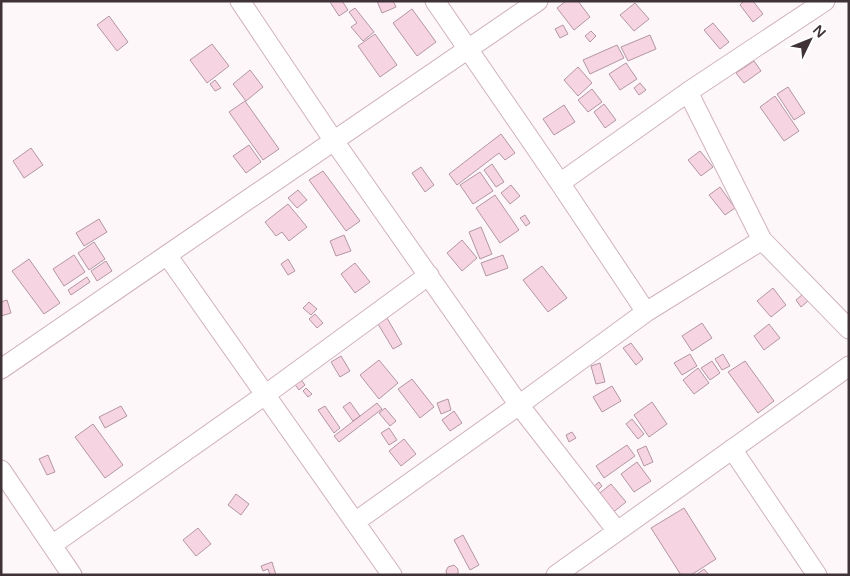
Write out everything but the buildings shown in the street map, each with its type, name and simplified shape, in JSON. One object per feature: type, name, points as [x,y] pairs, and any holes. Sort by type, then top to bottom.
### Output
[{"type":"street","points":[[240,1],[334,141],[519,405],[617,531]]},
{"type":"street","points":[[434,1],[560,183],[646,312]]},
{"type":"street","points":[[1,369],[538,1]]},
{"type":"street","points":[[560,183],[688,92],[825,1]]},
{"type":"street","points":[[688,92],[762,240],[849,328]]},
{"type":"street","points":[[356,522],[646,312],[762,240]]},
{"type":"street","points":[[166,255],[392,575]]},
{"type":"street","points":[[52,545],[265,395],[429,275]]},
{"type":"street","points":[[556,575],[849,366]]},
{"type":"street","points":[[732,449],[817,575]]},
{"type":"street","points":[[1,470],[72,575]]}]
